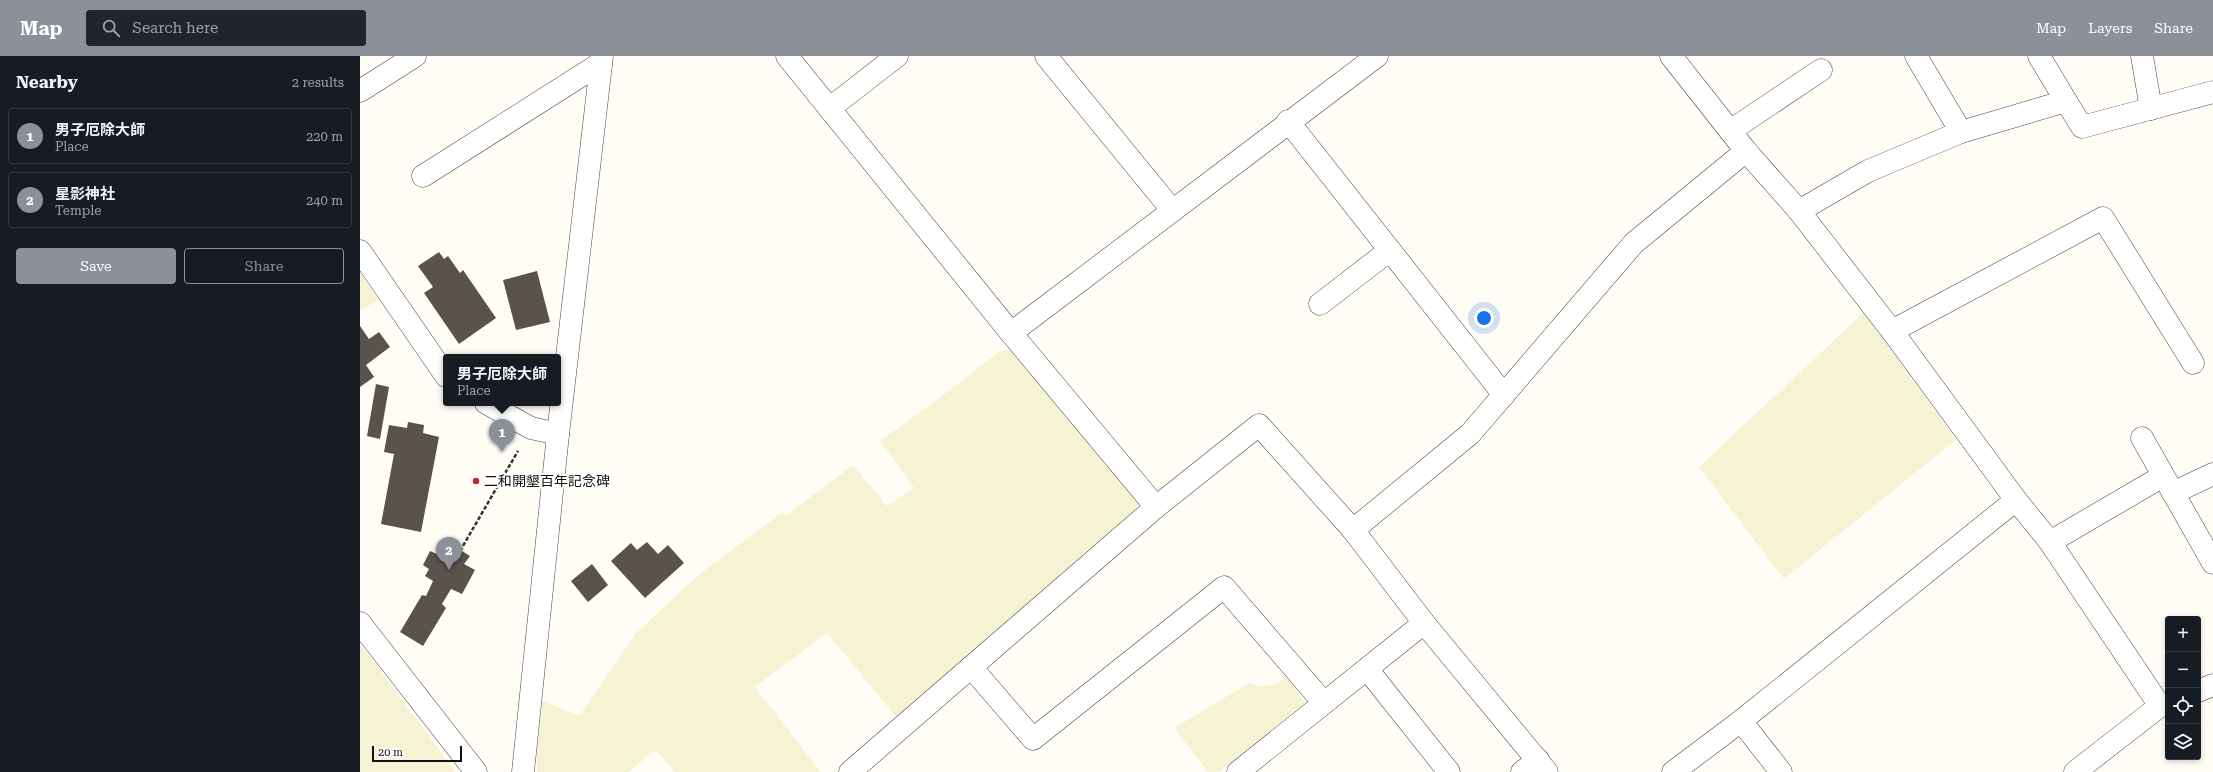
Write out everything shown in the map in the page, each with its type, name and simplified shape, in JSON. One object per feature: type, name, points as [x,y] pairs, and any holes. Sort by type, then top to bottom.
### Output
[{"type":"street","points":[[360,91],[415,56]]},
{"type":"street","points":[[787,56],[1010,333],[1156,507]]},
{"type":"street","points":[[830,108],[898,56]]},
{"type":"street","points":[[1046,56],[1172,210]]},
{"type":"street","points":[[1010,333],[1288,121],[1377,56]]},
{"type":"street","points":[[1670,56],[1746,151],[1799,211],[1892,331],[2016,500],[2050,542],[2164,705],[2075,772]]},
{"type":"street","points":[[1916,56],[1961,132]]},
{"type":"street","points":[[2039,56],[2082,127],[2213,92]]},
{"type":"street","points":[[2142,56],[2151,109]]},
{"type":"street","points":[[422,176],[602,59]]},
{"type":"street","points":[[523,772],[558,434],[602,59]]},
{"type":"street","points":[[1730,131],[1821,70]]},
{"type":"street","points":[[1799,211],[1868,171],[1961,132],[2066,101]]},
{"type":"street","points":[[1288,121],[1504,395]]},
{"type":"street","points":[[1353,530],[1470,434],[1634,243],[1746,151]]},
{"type":"street","points":[[1892,331],[2103,218],[2193,363]]},
{"type":"street","points":[[1320,304],[1390,250]]},
{"type":"street","points":[[360,251],[443,372]]},
{"type":"street","points":[[491,406],[531,428],[558,434]]},
{"type":"street","points":[[850,772],[1156,507],[1259,425],[1353,530],[1536,768]]},
{"type":"street","points":[[2142,438],[2213,563]]},
{"type":"street","points":[[2050,542],[2168,484],[2213,474]]},
{"type":"street","points":[[1673,772],[1741,720],[2016,500]]},
{"type":"street","points":[[971,667],[1033,739],[1224,587],[1324,703]]},
{"type":"street","points":[[360,623],[476,772]]},
{"type":"street","points":[[1247,769],[1324,703],[1424,623]]},
{"type":"street","points":[[1367,669],[1449,772]]},
{"type":"street","points":[[2201,690],[2213,685]]},
{"type":"street","points":[[1741,720],[1781,772]]},
{"type":"path","points":[[460,551],[531,428]]},
{"type":"shaded area","points":[[360,272],[378,300],[360,311]]},
{"type":"shaded area","points":[[1864,312],[1956,440],[1784,579],[1699,467]]},
{"type":"shaded area","points":[[1012,348],[1139,501],[1136,514],[897,718],[827,633],[755,687],[821,772],[675,772],[656,750],[628,772],[537,772],[537,748],[543,701],[579,716],[637,632],[702,572],[783,512],[785,516],[853,465],[887,506],[914,488],[880,441],[999,352]]},
{"type":"shaded area","points":[[360,644],[456,772],[360,772]]},
{"type":"shaded area","points":[[1286,677],[1305,703],[1219,772],[1208,772],[1174,728],[1249,683],[1261,687],[1278,683]]},
{"type":"building","points":[[439,252],[444,259],[448,256],[460,273],[463,270],[496,318],[459,344],[424,293],[433,287],[418,266]]},
{"type":"building","points":[[537,271],[550,322],[516,330],[503,280]]},
{"type":"building","points":[[360,326],[369,339],[379,332],[390,347],[366,365],[374,377],[360,387]]},
{"type":"building","points":[[376,384],[389,387],[380,439],[367,436]]},
{"type":"building","points":[[408,422],[424,425],[423,433],[439,437],[421,532],[381,524],[394,454],[384,452],[389,425],[407,428]]},
{"type":"building","points":[[647,542],[658,554],[668,545],[684,563],[645,598],[611,561],[631,543],[637,550]]},
{"type":"building","points":[[452,545],[470,556],[464,564],[475,570],[462,594],[451,589],[442,604],[446,608],[423,646],[400,632],[422,595],[426,596],[433,581],[425,576],[429,569],[423,565],[430,551],[437,554],[440,550],[448,553]]},
{"type":"building","points":[[592,564],[608,585],[588,602],[571,581]]},
{"type":"place","name":"男子厄除大師","points":[[502,452]]},
{"type":"place","name":"二和開墾百年記念碑","points":[[476,481]]},
{"type":"place","name":"星影神社","points":[[449,570]]}]
